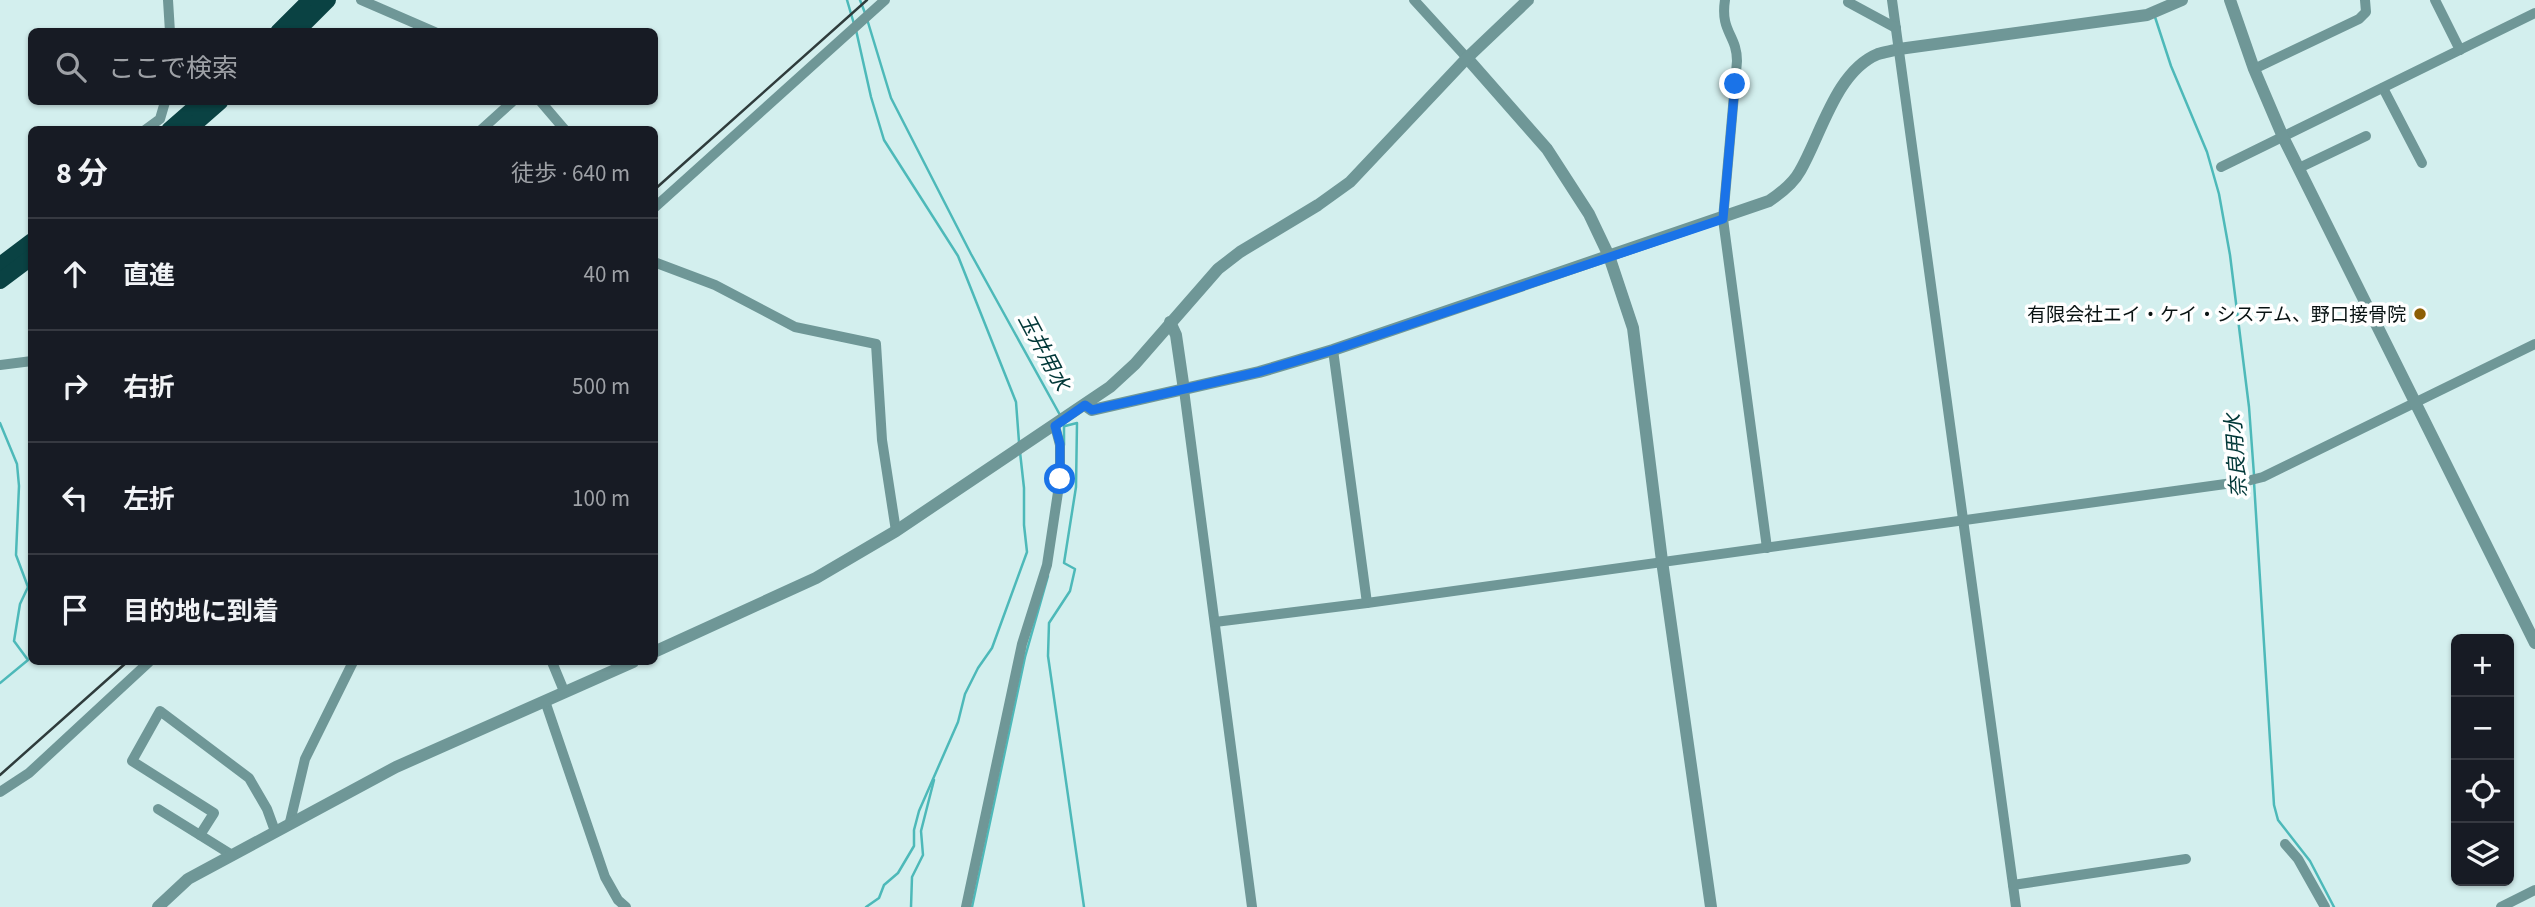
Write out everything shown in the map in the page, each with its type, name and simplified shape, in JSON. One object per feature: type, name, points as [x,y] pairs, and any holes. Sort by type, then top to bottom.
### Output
[{"type":"highway","points":[[282,28],[310,0]]},
{"type":"highway","points":[[300,28],[328,0]]},
{"type":"highway","points":[[174,126],[198,105]]},
{"type":"highway","points":[[193,126],[217,105]]},
{"type":"highway","points":[[0,265],[28,244]]},
{"type":"highway","points":[[0,281],[28,260]]},
{"type":"street","points":[[168,0],[170,28]]},
{"type":"street","points":[[361,0],[426,28]]},
{"type":"street","points":[[658,204],[885,0]]},
{"type":"street","points":[[1414,0],[1547,149],[1589,214],[1609,256],[1633,328],[1662,561],[1711,907]]},
{"type":"street","points":[[658,650],[816,578],[896,531],[1110,387],[1135,364],[1218,269],[1350,182],[1466,58],[1528,0]]},
{"type":"street","points":[[1725,0],[1723,20],[1735,44],[1737,61],[1723,219],[1767,548]]},
{"type":"street","points":[[1892,0],[2016,907]]},
{"type":"street","points":[[1085,405],[1092,410],[1184,390],[1333,350],[1723,219],[1769,201],[1781,193],[1800,172],[1844,83],[1859,67],[1876,55],[1899,49],[2154,13],[2182,0]]},
{"type":"street","points":[[2230,0],[2254,69],[2283,137],[2535,643]]},
{"type":"street","points":[[2254,69],[2359,19],[2366,12],[2365,0]]},
{"type":"street","points":[[2435,0],[2460,50]]},
{"type":"street","points":[[1848,2],[1896,27]]},
{"type":"street","points":[[2221,167],[2535,13]]},
{"type":"street","points":[[2383,88],[2422,163]]},
{"type":"street","points":[[150,126],[160,118],[164,105]]},
{"type":"street","points":[[485,126],[509,105]]},
{"type":"street","points":[[544,105],[562,126]]},
{"type":"street","points":[[2299,168],[2366,136]]},
{"type":"street","points":[[658,264],[715,285],[795,327],[876,344],[882,440],[896,531]]},
{"type":"street","points":[[1170,322],[1176,335],[1184,390],[1252,907]]},
{"type":"street","points":[[1215,622],[1767,548],[2263,477],[2535,344]]},
{"type":"street","points":[[1333,350],[1367,603]]},
{"type":"street","points":[[0,365],[28,362]]},
{"type":"street","points":[[966,907],[1022,644],[1047,565],[1060,479],[1060,444],[1056,425]]},
{"type":"street","points":[[0,792],[29,773],[146,665]]},
{"type":"street","points":[[290,822],[304,760],[352,665]]},
{"type":"street","points":[[553,665],[564,691]]},
{"type":"street","points":[[158,907],[188,879],[396,767],[625,665]]},
{"type":"street","points":[[545,701],[605,877],[618,900],[626,907]]},
{"type":"street","points":[[200,835],[214,813],[132,761],[160,711],[249,778],[267,809],[275,831]]},
{"type":"street","points":[[158,809],[232,855]]},
{"type":"street","points":[[2285,844],[2298,859],[2325,907]]},
{"type":"street","points":[[2013,885],[2186,859]]},
{"type":"street","points":[[2501,907],[2535,890]]},
{"type":"waterway","points":[[847,0],[854,24]]},
{"type":"waterway","name":"玉井用水","points":[[860,0],[865,13]]},
{"type":"waterway","name":"奈良用水","points":[[2155,17],[2171,66],[2207,152],[2219,194],[2230,255],[2249,407],[2254,475]]},
{"type":"waterway","name":"玉井用水","points":[[867,19],[891,98],[971,254],[1060,415]]},
{"type":"waterway","points":[[856,30],[884,140],[958,256],[1016,402],[1019,442]]},
{"type":"waterway","points":[[0,423],[17,464],[19,486],[16,555],[28,587],[20,604],[14,641],[28,660],[0,683]]},
{"type":"waterway","points":[[1065,426],[1077,423],[1076,487],[1064,563],[1075,569],[1070,591],[1049,623],[1048,656],[1084,907]]},
{"type":"waterway","name":"玉井用水","points":[[1064,424],[1064,445]]},
{"type":"waterway","points":[[866,907],[879,898],[884,885],[898,873],[914,846],[914,830],[919,811],[958,722],[965,694],[992,648],[1027,552],[1020,452]]},
{"type":"waterway","name":"奈良用水","points":[[2254,482],[2274,805],[2278,820],[2310,861],[2334,907]]},
{"type":"waterway","name":"玉井用水","points":[[972,907],[1025,657],[1048,576]]},
{"type":"waterway","points":[[911,907],[912,877],[923,855],[921,831],[934,780]]},
{"type":"railway","points":[[658,186],[867,0]]},
{"type":"railway","points":[[0,775],[124,665]]},
{"type":"place","name":"有限会社エイ・ケイ・システム、野口接骨院","points":[[2420,314]]},
{"type":"route","points":[[1060,479],[1060,444],[1055,426],[1085,405],[1092,410],[1259,372],[1333,350],[1723,219],[1735,84]]}]
